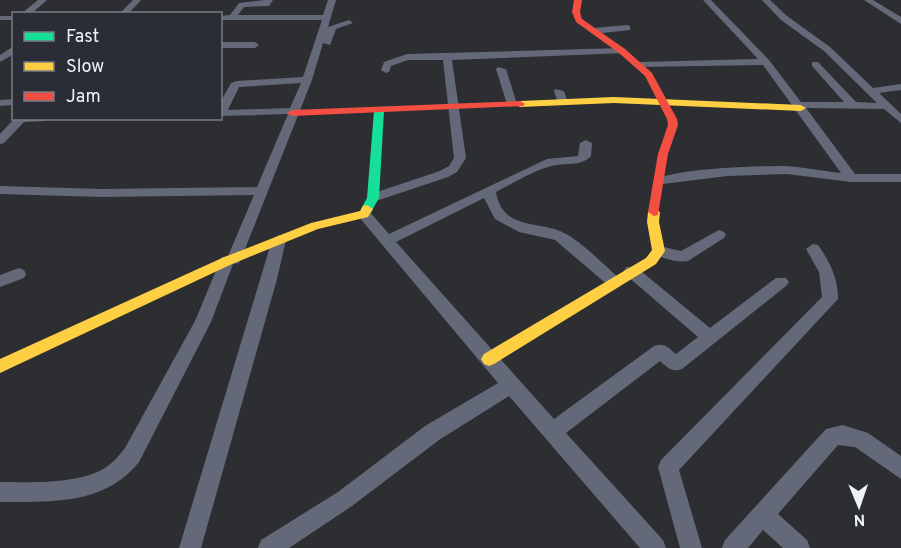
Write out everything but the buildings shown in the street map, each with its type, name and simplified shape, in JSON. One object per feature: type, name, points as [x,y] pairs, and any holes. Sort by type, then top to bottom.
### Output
[{"type":"street","points":[[28,12],[43,0]]},
{"type":"street","points":[[125,12],[136,0]]},
{"type":"street","points":[[232,18],[242,5],[266,4],[269,0]]},
{"type":"street","points":[[0,492],[52,492],[90,483],[115,473],[132,455],[203,322],[262,191],[292,112],[307,80],[332,0]]},
{"type":"street","points":[[489,359],[651,261],[659,250],[653,222],[663,154],[673,125],[664,101],[650,75],[622,51],[579,20],[576,12],[578,0]]},
{"type":"street","points":[[707,0],[766,62],[851,178]]},
{"type":"street","points":[[766,0],[784,18],[827,49],[901,120]]},
{"type":"street","points":[[868,0],[901,21]]},
{"type":"street","points":[[222,18],[327,17]]},
{"type":"street","points":[[316,53],[324,53],[332,27],[349,23]]},
{"type":"street","points":[[593,31],[627,28]]},
{"type":"street","points":[[222,45],[255,45]]},
{"type":"street","points":[[386,70],[387,64],[399,59],[622,51]]},
{"type":"street","points":[[0,366],[230,260],[368,206],[453,169],[460,158],[447,68],[448,57]]},
{"type":"street","points":[[640,65],[766,62]]},
{"type":"street","points":[[815,64],[853,106]]},
{"type":"street","points":[[501,69],[512,104]]},
{"type":"street","points":[[222,111],[235,86],[241,83],[307,80]]},
{"type":"street","points":[[870,91],[901,87]]},
{"type":"street","points":[[222,113],[453,108],[512,104],[561,97],[800,106],[886,106]]},
{"type":"street","points":[[379,111],[368,206],[386,241],[655,548]]},
{"type":"street","points":[[0,141],[20,120]]},
{"type":"street","points":[[386,241],[551,162],[581,159],[585,156],[586,143]]},
{"type":"street","points":[[659,182],[697,175],[787,170],[851,178],[901,178]]},
{"type":"street","points":[[0,190],[102,193],[262,191]]},
{"type":"street","points":[[489,191],[491,203],[500,216],[524,229],[558,236],[614,282]]},
{"type":"street","points":[[659,250],[683,257],[719,235]]},
{"type":"street","points":[[190,548],[209,474],[265,298],[279,240]]},
{"type":"street","points":[[691,548],[668,467],[830,298],[831,288],[826,267],[813,249]]},
{"type":"street","points":[[631,271],[711,338]]},
{"type":"street","points":[[0,281],[19,274]]},
{"type":"street","points":[[552,432],[660,351],[676,364],[781,282]]},
{"type":"street","points":[[269,548],[345,499],[432,433],[511,385]]},
{"type":"street","points":[[733,548],[833,436],[845,433],[856,435],[901,469]]},
{"type":"street","points":[[763,515],[799,548]]},
{"type":"traffic: fast","points":[[367,209],[373,198],[379,111]]},
{"type":"traffic: slow","points":[[520,104],[614,100],[801,108]]},
{"type":"traffic: slow","points":[[0,366],[227,261],[315,226],[364,214],[367,209]]},
{"type":"traffic: slow","points":[[489,359],[651,261],[659,251],[653,222],[654,212]]},
{"type":"traffic: jam","points":[[578,0],[576,12],[579,20],[622,51],[649,75],[672,119],[673,125],[663,154],[654,212]]},
{"type":"traffic: jam","points":[[292,113],[520,104]]}]
